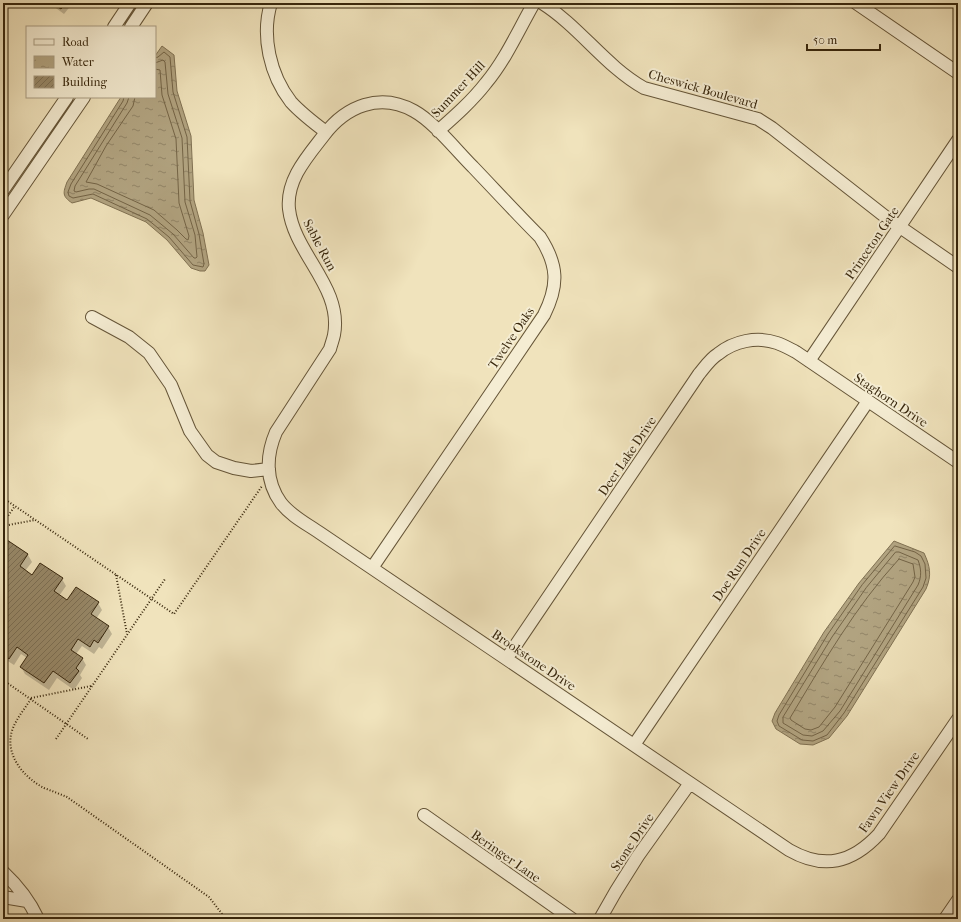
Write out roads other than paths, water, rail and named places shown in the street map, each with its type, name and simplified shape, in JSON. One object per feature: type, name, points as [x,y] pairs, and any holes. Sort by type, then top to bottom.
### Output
[{"type":"street","points":[[115,26],[130,3]]},
{"type":"street","points":[[132,26],[147,3]]},
{"type":"street","points":[[271,3],[267,36],[271,64],[281,87],[292,102],[300,111],[326,132]]},
{"type":"street","name":"Summer Hill","points":[[438,131],[487,83],[534,3]]},
{"type":"street","name":"Cheswick Boulevard","points":[[542,3],[568,22],[615,68],[630,80],[644,88],[758,119],[772,128],[899,227],[958,268]]},
{"type":"street","points":[[856,3],[958,73]]},
{"type":"street","points":[[3,190],[66,98]]},
{"type":"street","points":[[3,215],[83,98]]},
{"type":"street","name":"Sable Run","points":[[266,469],[270,445],[276,432],[330,349],[334,335],[335,319],[333,305],[325,284],[294,230],[289,207],[289,193],[293,180],[301,166],[333,123],[344,114],[355,108],[380,102],[404,106],[415,111],[438,131]]},
{"type":"street","name":"Twelve Oaks","points":[[372,568],[544,315],[551,300],[554,287],[552,262],[547,248],[540,237],[438,131]]},
{"type":"street","name":"Princeton Gate","points":[[809,361],[958,140]]},
{"type":"street","points":[[92,317],[129,337],[148,353],[171,385],[190,431],[207,455],[216,462],[234,468],[251,471],[266,469]]},
{"type":"street","name":"Deer Lake Drive","points":[[507,658],[694,381],[709,362],[727,348],[740,342],[753,340],[777,343],[796,352],[809,361]]},
{"type":"street","name":"Staghorn Drive","points":[[809,361],[958,462]]},
{"type":"street","name":"Doe Run Drive","points":[[634,745],[868,401]]},
{"type":"street","name":"Brookstone Drive","points":[[266,469],[275,493],[282,503],[320,534],[507,658],[789,850],[804,857]]},
{"type":"street","name":"Fawn View Drive","points":[[804,857],[818,861],[844,859],[855,855],[869,845],[879,834],[958,719]]},
{"type":"street","name":"Stone Drive","points":[[600,919],[638,856],[690,783]]},
{"type":"street","name":"Beringer Lane","points":[[424,815],[572,919]]},
{"type":"street","points":[[3,872],[15,884],[28,901],[38,919]]},
{"type":"street","points":[[3,897],[28,901]]},
{"type":"street","points":[[945,919],[958,900]]},
{"type":"water","points":[[162,46],[174,55],[177,91],[191,136],[194,200],[203,233],[209,265],[205,271],[191,268],[167,240],[146,222],[91,198],[72,203],[64,194],[67,182],[120,98],[156,98],[156,55]]},
{"type":"water","points":[[894,541],[924,553],[930,571],[926,589],[847,716],[829,738],[813,745],[800,744],[776,729],[772,721],[775,713],[824,632],[859,583]]}]
